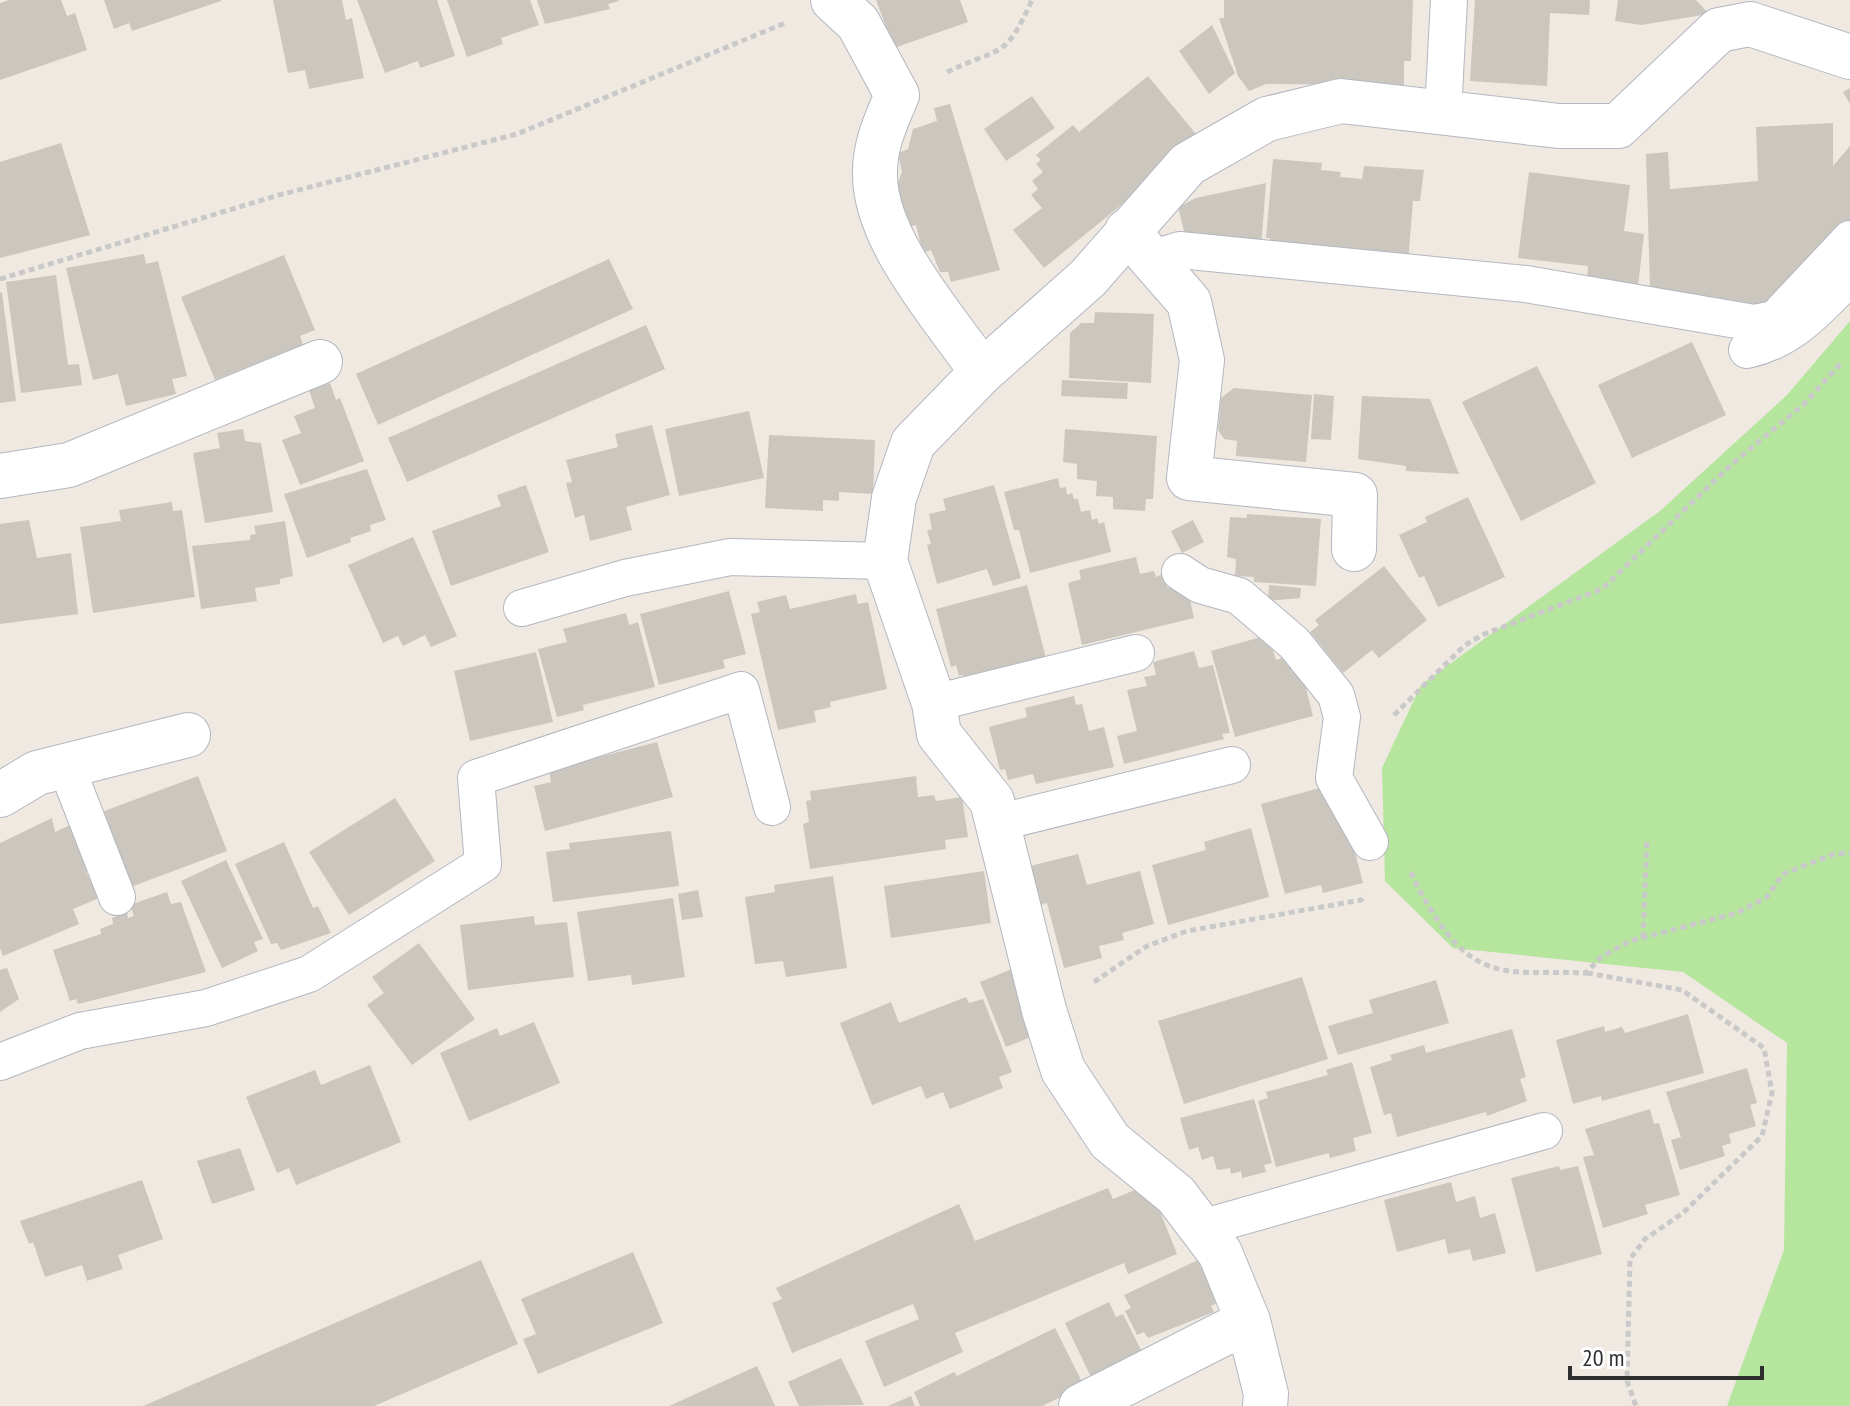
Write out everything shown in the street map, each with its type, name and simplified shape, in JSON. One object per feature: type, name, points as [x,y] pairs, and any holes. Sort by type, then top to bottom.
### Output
[{"type":"street","points":[[833,1],[858,23],[897,95],[879,138],[875,173],[878,208],[906,263],[982,372]]},
{"type":"street","points":[[1265,1406],[1266,1394],[1248,1321],[1220,1253],[1176,1195],[1110,1141],[1063,1070],[1044,1010],[992,801],[939,734],[934,703],[885,561],[894,498],[913,443],[982,372],[1088,278],[1141,244],[1188,164],[1267,119],[1341,101],[1559,126],[1618,126],[1719,30],[1750,24],[1850,57]]},
{"type":"street","points":[[1141,244],[1189,302],[1202,360],[1189,478],[1355,495],[1354,549]]},
{"type":"street","points":[[0,476],[69,465],[320,362]]},
{"type":"street","points":[[0,795],[37,773],[188,735]]},
{"type":"street","points":[[1081,1406],[1248,1321]]},
{"type":"lane","points":[[1443,112],[1449,0]]},
{"type":"lane","points":[[1141,244],[1526,284],[1754,323],[1775,319],[1850,239]]},
{"type":"lane","points":[[1747,350],[1766,346],[1800,328],[1850,277]]},
{"type":"lane","points":[[522,608],[625,578],[730,557],[885,561]]},
{"type":"lane","points":[[1180,572],[1200,585],[1239,596],[1294,643],[1336,695],[1342,717],[1334,778],[1370,842]]},
{"type":"lane","points":[[934,703],[1136,653]]},
{"type":"lane","points":[[0,1062],[80,1031],[206,1008],[309,974],[483,864],[476,778],[741,690],[772,807]]},
{"type":"lane","points":[[997,823],[1232,765]]},
{"type":"lane","points":[[66,766],[117,897]]},
{"type":"lane","points":[[1201,1228],[1544,1131]]},
{"type":"path","points":[[897,95],[976,58],[1000,52],[1016,35],[1032,0]]},
{"type":"path","points":[[0,279],[279,195],[517,134],[833,1]]},
{"type":"path","points":[[1388,723],[1464,646],[1482,635],[1602,589],[1732,464],[1804,404],[1850,353]]},
{"type":"path","points":[[1643,938],[1647,840]]},
{"type":"path","points":[[1044,1010],[1064,1004],[1147,946],[1187,931],[1361,900],[1370,875],[1370,842]]},
{"type":"path","points":[[1586,973],[1601,957],[1643,938],[1737,913],[1767,897],[1783,874],[1834,854],[1850,853]]},
{"type":"path","points":[[1410,868],[1426,902],[1466,956],[1511,971],[1586,973],[1682,990],[1764,1048],[1772,1093],[1762,1136],[1683,1213],[1645,1239],[1630,1259],[1627,1381],[1636,1406]]},
{"type":"green space","points":[[1850,321],[1850,1406],[1727,1406],[1784,1250],[1787,1043],[1683,972],[1453,948],[1385,881],[1382,768],[1421,685],[1660,511],[1787,395]]},
{"type":"building","points":[[9,0],[61,0],[67,16],[75,13],[87,50],[0,80],[0,3]]},
{"type":"building","points":[[104,0],[221,1],[132,31],[129,23],[114,29]]},
{"type":"building","points":[[273,0],[342,0],[346,20],[352,18],[364,78],[309,89],[305,70],[288,73]]},
{"type":"building","points":[[357,0],[437,0],[455,56],[420,68],[418,61],[385,73]]},
{"type":"building","points":[[447,0],[530,0],[539,25],[501,38],[503,44],[467,57]]},
{"type":"building","points":[[537,0],[619,1],[608,4],[610,9],[545,24]]},
{"type":"building","points":[[876,0],[960,0],[968,22],[894,48]]},
{"type":"building","points":[[1224,0],[1413,0],[1411,61],[1404,61],[1404,85],[1266,84],[1249,91],[1238,76],[1219,18],[1224,18]]},
{"type":"building","points":[[1475,0],[1590,0],[1589,15],[1550,13],[1547,86],[1470,81]]},
{"type":"building","points":[[1618,0],[1696,0],[1709,14],[1641,25],[1615,21]]},
{"type":"building","points":[[1212,25],[1235,73],[1209,94],[1179,51]]},
{"type":"building","points":[[1148,76],[1196,134],[1179,158],[1044,268],[1013,230],[1042,208],[1031,195],[1038,189],[1032,181],[1043,172],[1036,164],[1041,160],[1036,155],[1073,125],[1079,132]]},
{"type":"building","points":[[1850,88],[1850,104],[1843,92]]},
{"type":"building","points":[[1032,96],[1055,128],[1006,161],[984,129]]},
{"type":"building","points":[[950,104],[1000,270],[951,282],[948,272],[940,272],[931,250],[923,253],[916,225],[908,227],[897,185],[902,172],[898,153],[908,149],[913,129],[937,121],[934,108]]},
{"type":"building","points":[[1833,123],[1833,166],[1850,146],[1850,228],[1760,309],[1650,287],[1646,154],[1668,152],[1670,189],[1758,181],[1756,127]]},
{"type":"building","points":[[61,143],[90,235],[0,258],[0,162]]},
{"type":"building","points":[[1273,159],[1322,163],[1321,170],[1341,172],[1340,177],[1362,179],[1364,166],[1424,170],[1420,201],[1413,201],[1408,263],[1270,252],[1270,238],[1266,238]]},
{"type":"building","points":[[1529,172],[1630,185],[1624,231],[1644,234],[1638,286],[1587,279],[1588,266],[1518,258]]},
{"type":"building","points":[[1266,183],[1261,247],[1187,243],[1178,207],[1196,198]]},
{"type":"building","points":[[144,254],[146,264],[158,261],[187,376],[172,379],[176,394],[126,406],[118,374],[93,380],[66,268]]},
{"type":"building","points":[[284,255],[315,330],[300,336],[303,345],[215,380],[181,297]]},
{"type":"building","points":[[609,259],[633,309],[378,425],[356,374]]},
{"type":"building","points":[[56,275],[68,365],[79,364],[82,385],[21,393],[6,282]]},
{"type":"building","points":[[0,293],[16,401],[0,403]]},
{"type":"building","points":[[1095,312],[1154,314],[1151,383],[1069,378],[1070,333],[1081,323],[1094,323]]},
{"type":"building","points":[[646,325],[665,369],[407,482],[388,438]]},
{"type":"building","points":[[1692,342],[1726,415],[1632,458],[1598,385]]},
{"type":"building","points":[[1537,366],[1596,483],[1521,521],[1462,402]]},
{"type":"building","points":[[1062,380],[1128,383],[1127,399],[1061,396]]},
{"type":"building","points":[[330,383],[336,400],[340,398],[364,461],[300,485],[282,440],[301,433],[294,416],[315,408],[309,390]]},
{"type":"building","points":[[1234,388],[1312,395],[1306,462],[1236,456],[1237,441],[1224,439],[1218,430],[1221,398]]},
{"type":"building","points":[[1314,394],[1334,396],[1331,440],[1311,439]]},
{"type":"building","points":[[1362,396],[1430,399],[1459,474],[1406,471],[1406,466],[1358,459]]},
{"type":"building","points":[[749,411],[764,478],[679,496],[665,429]]},
{"type":"building","points":[[652,425],[670,495],[626,507],[632,530],[590,541],[584,515],[575,518],[566,483],[572,482],[566,460],[618,447],[615,434]]},
{"type":"building","points":[[243,429],[245,441],[261,443],[273,512],[205,523],[193,453],[220,448],[217,433]]},
{"type":"building","points":[[1065,429],[1157,436],[1153,499],[1146,499],[1145,511],[1113,509],[1113,497],[1096,496],[1097,481],[1077,479],[1077,464],[1063,462]]},
{"type":"building","points":[[769,435],[875,440],[873,494],[839,492],[839,501],[823,500],[823,511],[765,508]]},
{"type":"building","points":[[367,469],[386,520],[370,525],[371,531],[350,538],[351,542],[307,558],[284,494]]},
{"type":"building","points":[[1058,478],[1060,488],[1066,487],[1067,495],[1072,493],[1074,499],[1078,499],[1081,512],[1090,510],[1092,520],[1097,518],[1099,524],[1104,522],[1111,552],[1030,573],[1019,530],[1014,530],[1004,492]]},
{"type":"building","points":[[526,485],[549,552],[451,586],[432,531],[501,506],[497,495]]},
{"type":"building","points":[[994,485],[1021,578],[993,586],[987,569],[937,584],[927,545],[931,544],[927,531],[932,529],[929,514],[946,510],[943,499]]},
{"type":"building","points":[[1468,497],[1505,577],[1438,607],[1424,576],[1419,578],[1399,535],[1427,522],[1425,517]]},
{"type":"building","points":[[172,502],[173,511],[182,510],[195,597],[93,613],[80,527],[121,521],[119,510]]},
{"type":"building","points":[[1247,514],[1321,519],[1316,586],[1254,582],[1254,577],[1235,576],[1236,559],[1227,557],[1230,517],[1247,518]]},
{"type":"building","points":[[29,520],[37,558],[71,553],[78,614],[0,624],[0,524]]},
{"type":"building","points":[[1193,520],[1204,542],[1182,553],[1171,531]]},
{"type":"building","points":[[285,521],[293,576],[280,579],[280,584],[255,588],[257,601],[201,609],[192,546],[250,540],[250,535],[256,534],[254,526]]},
{"type":"building","points":[[413,537],[457,636],[431,647],[425,635],[403,646],[398,636],[383,643],[348,565]]},
{"type":"building","points":[[1136,557],[1140,574],[1154,571],[1156,577],[1164,574],[1168,588],[1181,585],[1188,591],[1194,618],[1082,645],[1068,583],[1081,579],[1079,570]]},
{"type":"building","points":[[1384,566],[1427,620],[1379,658],[1372,650],[1343,673],[1310,632],[1319,625],[1315,620]]},
{"type":"building","points":[[1027,585],[1046,658],[965,679],[963,675],[959,676],[956,665],[951,667],[936,609]]},
{"type":"building","points":[[1269,585],[1301,588],[1300,598],[1268,601]]},
{"type":"building","points":[[729,591],[746,654],[723,660],[725,668],[659,685],[640,614]]},
{"type":"building","points":[[856,594],[858,604],[868,602],[887,689],[830,702],[831,707],[814,711],[816,722],[778,730],[751,614],[760,612],[757,602],[786,595],[790,609]]},
{"type":"building","points":[[626,613],[629,625],[638,622],[655,687],[583,705],[584,710],[557,717],[538,649],[567,642],[563,629]]},
{"type":"building","points":[[1268,635],[1276,660],[1287,656],[1292,672],[1301,669],[1313,716],[1235,737],[1211,651]]},
{"type":"building","points":[[1194,651],[1199,668],[1213,665],[1230,733],[1222,734],[1224,739],[1124,764],[1117,736],[1137,731],[1127,690],[1147,686],[1144,677],[1156,675],[1153,662]]},
{"type":"building","points":[[536,652],[553,722],[470,741],[454,671]]},
{"type":"building","points":[[1074,696],[1076,705],[1082,704],[1089,731],[1104,727],[1114,767],[1036,784],[1033,774],[1008,780],[1005,769],[1000,770],[989,727],[1027,717],[1025,708]]},
{"type":"building","points":[[657,742],[673,797],[545,831],[534,786],[551,782],[549,770]]},
{"type":"building","points":[[198,776],[227,851],[128,888],[99,813]]},
{"type":"building","points":[[916,776],[918,797],[934,795],[936,801],[962,797],[968,837],[945,840],[946,849],[810,869],[803,824],[809,822],[806,801],[811,800],[810,791]]},
{"type":"building","points":[[1327,786],[1337,821],[1346,818],[1363,883],[1323,893],[1321,885],[1285,894],[1261,804]]},
{"type":"building","points":[[395,798],[435,861],[349,915],[309,852]]},
{"type":"building","points":[[52,818],[55,832],[70,825],[91,871],[86,872],[99,898],[73,909],[79,924],[3,956],[0,948],[0,843]]},
{"type":"building","points":[[1251,828],[1269,897],[1168,925],[1152,865],[1206,850],[1204,842]]},
{"type":"building","points":[[671,831],[679,886],[553,902],[546,852],[570,849],[569,843]]},
{"type":"building","points":[[284,842],[313,908],[318,906],[331,933],[281,950],[277,943],[271,944],[235,864]]},
{"type":"building","points":[[1078,854],[1087,885],[1140,871],[1154,924],[1122,933],[1124,940],[1099,946],[1102,958],[1064,968],[1047,903],[1040,905],[1030,866]]},
{"type":"building","points":[[226,860],[263,939],[254,942],[258,951],[222,968],[181,881]]},
{"type":"building","points":[[984,871],[991,923],[891,938],[884,886]]},
{"type":"building","points":[[833,876],[847,968],[786,977],[783,961],[755,964],[745,897],[775,892],[774,885]]},
{"type":"building","points":[[698,890],[703,917],[682,920],[678,894]]},
{"type":"building","points":[[167,892],[171,904],[181,902],[206,972],[78,1004],[76,999],[70,1001],[53,950],[101,934],[100,929],[113,924],[112,918],[127,912],[128,918],[134,916],[130,905]]},
{"type":"building","points":[[673,898],[685,977],[632,985],[631,975],[588,981],[577,912]]},
{"type":"building","points":[[534,916],[535,925],[567,922],[574,977],[468,990],[460,925]]},
{"type":"building","points":[[419,943],[475,1019],[412,1065],[367,1005],[384,993],[372,977]]},
{"type":"building","points":[[7,968],[19,999],[0,1012],[0,970]]},
{"type":"building","points":[[1012,969],[1038,1034],[1006,1047],[980,982]]},
{"type":"building","points":[[1302,977],[1328,1059],[1184,1104],[1158,1021]]},
{"type":"building","points":[[1436,980],[1449,1023],[1338,1055],[1328,1026],[1373,1013],[1369,1000]]},
{"type":"building","points":[[966,997],[969,1003],[983,999],[1012,1072],[999,1077],[1003,1088],[950,1109],[943,1092],[926,1099],[921,1086],[872,1105],[840,1023],[891,1002],[899,1023]]},
{"type":"building","points":[[1688,1014],[1704,1073],[1602,1101],[1601,1096],[1573,1104],[1556,1040],[1604,1026],[1605,1032],[1622,1027],[1625,1033]]},
{"type":"building","points":[[534,1022],[560,1083],[469,1121],[440,1053],[497,1028],[500,1036]]},
{"type":"building","points":[[1512,1029],[1526,1077],[1520,1079],[1527,1101],[1487,1116],[1486,1112],[1397,1137],[1391,1113],[1384,1115],[1370,1067],[1392,1060],[1390,1055],[1424,1045],[1426,1053]]},
{"type":"building","points":[[1352,1062],[1372,1133],[1353,1138],[1356,1151],[1330,1158],[1329,1153],[1276,1167],[1258,1101],[1268,1098],[1266,1092],[1328,1075],[1326,1070]]},
{"type":"building","points":[[370,1065],[401,1142],[296,1185],[289,1168],[277,1173],[246,1097],[315,1070],[321,1085]]},
{"type":"building","points":[[1747,1068],[1757,1103],[1750,1105],[1756,1126],[1729,1134],[1731,1143],[1722,1146],[1725,1156],[1680,1170],[1671,1140],[1681,1137],[1666,1092]]},
{"type":"building","points":[[1254,1099],[1272,1163],[1264,1165],[1266,1172],[1242,1178],[1241,1171],[1231,1174],[1230,1168],[1217,1170],[1213,1156],[1202,1160],[1198,1147],[1189,1150],[1180,1118]]},
{"type":"building","points":[[1650,1109],[1654,1124],[1659,1123],[1680,1195],[1645,1205],[1648,1214],[1603,1228],[1583,1157],[1594,1155],[1585,1129]]},
{"type":"building","points":[[240,1148],[255,1190],[212,1204],[197,1161]]},
{"type":"building","points":[[1559,1166],[1560,1170],[1578,1166],[1602,1254],[1536,1272],[1511,1178]]},
{"type":"building","points":[[142,1180],[163,1239],[118,1255],[123,1269],[87,1281],[82,1265],[45,1277],[33,1242],[29,1244],[20,1221]]},
{"type":"building","points":[[1451,1182],[1456,1202],[1475,1196],[1480,1218],[1495,1213],[1506,1253],[1473,1261],[1470,1249],[1448,1254],[1445,1239],[1397,1252],[1384,1200]]},
{"type":"building","points":[[1149,1184],[1177,1254],[1128,1274],[1124,1263],[955,1333],[963,1352],[884,1387],[865,1341],[919,1319],[913,1304],[792,1353],[772,1303],[782,1299],[776,1288],[959,1204],[975,1241],[1108,1188],[1113,1199]]},
{"type":"building","points":[[633,1252],[663,1323],[538,1374],[523,1339],[536,1334],[521,1299]]},
{"type":"building","points":[[481,1260],[518,1344],[374,1406],[143,1406]]},
{"type":"building","points":[[1198,1260],[1201,1268],[1206,1265],[1218,1302],[1211,1306],[1214,1312],[1148,1338],[1144,1332],[1137,1335],[1125,1311],[1131,1308],[1124,1295]]},
{"type":"building","points":[[1109,1302],[1116,1317],[1123,1314],[1144,1356],[1091,1377],[1065,1323]]},
{"type":"building","points":[[1055,1328],[1084,1386],[1042,1406],[920,1406],[914,1392],[954,1372],[957,1376]]},
{"type":"building","points":[[841,1358],[864,1405],[799,1406],[788,1382]]},
{"type":"building","points":[[757,1366],[775,1406],[669,1406]]},
{"type":"building","points":[[911,1396],[915,1406],[888,1406]]}]
